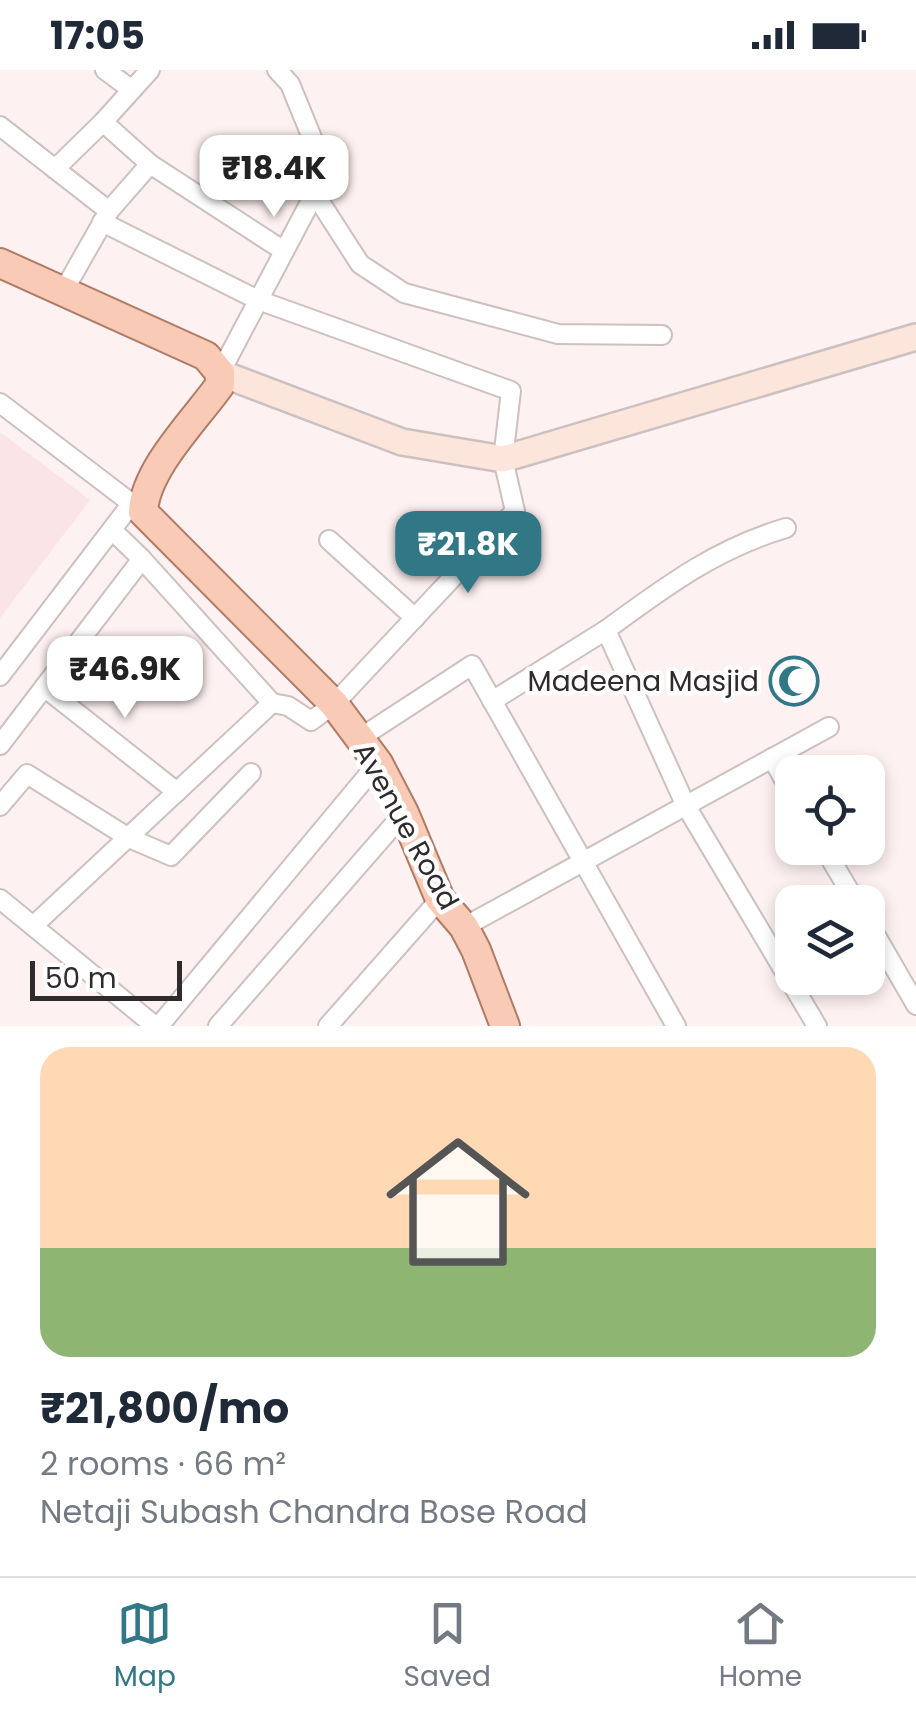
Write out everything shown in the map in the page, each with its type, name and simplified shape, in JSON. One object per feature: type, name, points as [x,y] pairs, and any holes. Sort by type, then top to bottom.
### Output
[{"type":"main road","points":[[0,263],[206,356],[220,373],[402,442],[503,459],[916,338]]},
{"type":"main road","points":[[138,508],[152,478],[220,385],[220,373]]},
{"type":"main road","name":"Avenue Road","points":[[138,508],[334,704],[378,763],[440,898],[464,927],[504,1026]]},
{"type":"street","points":[[105,70],[132,90]]},
{"type":"street","points":[[55,169],[150,70]]},
{"type":"street","points":[[220,373],[326,172],[290,84],[278,70]]},
{"type":"street","points":[[103,122],[150,164],[284,251]]},
{"type":"street","points":[[0,126],[106,216],[258,300],[511,391],[503,459],[515,511],[334,704],[311,721],[288,706],[272,703],[112,530]]},
{"type":"street","points":[[63,292],[106,216],[150,164]]},
{"type":"street","points":[[314,194],[360,264],[404,293],[558,334],[662,335]]},
{"type":"street","points":[[0,403],[138,508],[112,530],[0,676]]},
{"type":"street","points":[[492,701],[606,630],[691,568],[748,540],[786,528]]},
{"type":"street","points":[[329,540],[415,618]]},
{"type":"street","points":[[0,745],[142,559]]},
{"type":"street","points":[[606,630],[686,806],[817,1026]]},
{"type":"street","points":[[360,738],[472,665],[676,1026]]},
{"type":"street","points":[[44,687],[177,792]]},
{"type":"street","points":[[32,926],[272,703]]},
{"type":"street","points":[[464,927],[829,727]]},
{"type":"street","points":[[772,758],[775,763]]},
{"type":"street","points":[[0,899],[157,1026],[378,763]]},
{"type":"street","points":[[0,806],[26,774],[128,838],[171,856],[251,773]]},
{"type":"street","points":[[218,1026],[404,813]]},
{"type":"street","points":[[328,1026],[440,898]]},
{"type":"street","points":[[885,951],[916,1005]]},
{"type":"shaded area","points":[[0,432],[90,500],[0,618]]},
{"type":"place","name":"Madeena Masjid","points":[[794,681]]}]
